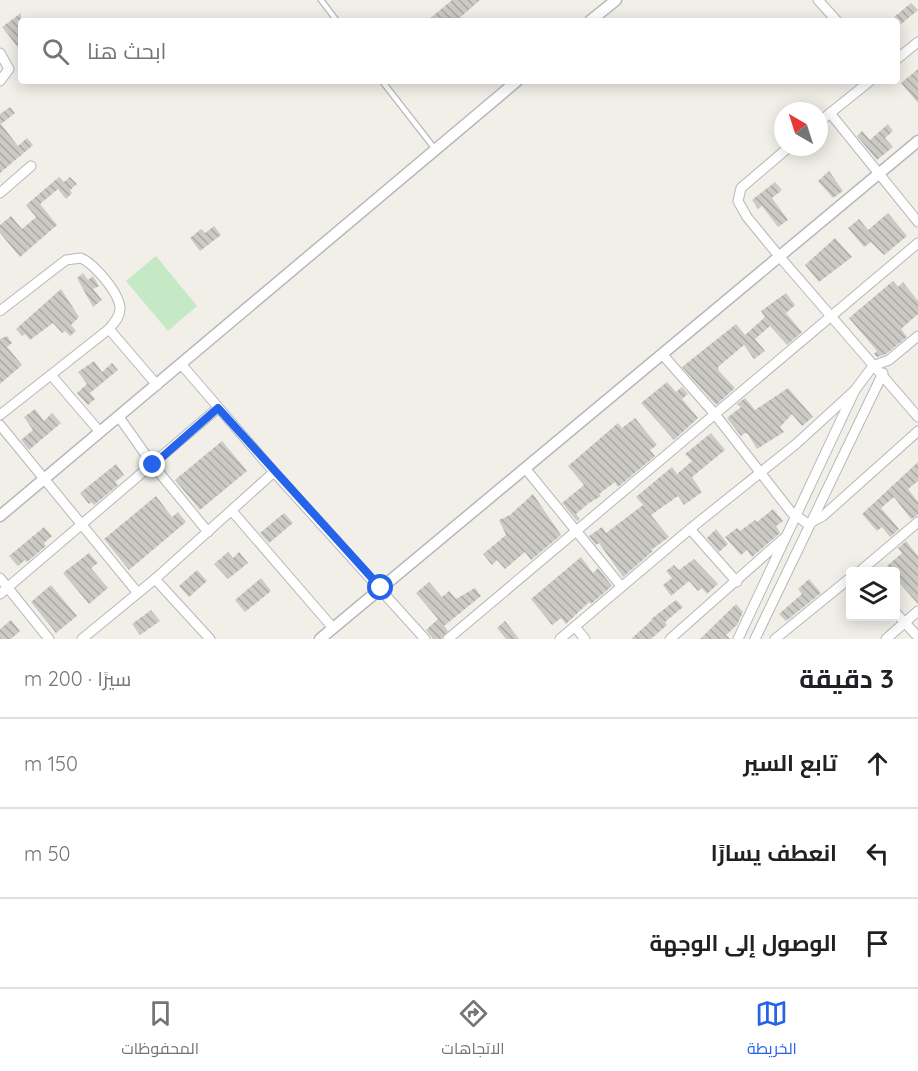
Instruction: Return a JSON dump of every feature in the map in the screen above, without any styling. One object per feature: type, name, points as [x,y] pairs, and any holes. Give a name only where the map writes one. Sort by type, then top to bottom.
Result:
[{"type":"street","points":[[594,18],[616,0]]},
{"type":"street","points":[[818,0],[834,18]]},
{"type":"street","points":[[900,57],[918,42]]},
{"type":"street","points":[[0,53],[9,69],[0,81]]},
{"type":"street","points":[[0,516],[513,84]]},
{"type":"street","points":[[866,84],[830,113],[918,222]]},
{"type":"street","points":[[320,639],[918,141]]},
{"type":"street","points":[[778,156],[741,188],[738,201],[747,217],[830,318],[918,417]]},
{"type":"street","points":[[0,193],[31,166]]},
{"type":"street","points":[[448,639],[918,243]]},
{"type":"street","points":[[0,311],[66,260],[81,258],[96,269],[117,298],[119,315],[109,329],[0,415]]},
{"type":"street","points":[[109,329],[157,385]]},
{"type":"street","points":[[560,639],[690,529],[818,426],[855,390],[873,366],[889,360],[918,336]]},
{"type":"street","points":[[662,354],[714,413],[796,516],[808,524]]},
{"type":"street","points":[[755,639],[808,524],[889,360]]},
{"type":"street","points":[[181,364],[274,472],[425,639]]},
{"type":"street","points":[[51,375],[100,432]]},
{"type":"street","points":[[738,639],[855,390]]},
{"type":"street","points":[[4,591],[218,408]]},
{"type":"street","points":[[119,417],[153,465],[208,532]]},
{"type":"street","points":[[0,425],[137,592]]},
{"type":"street","points":[[808,524],[823,516],[918,431]]},
{"type":"street","points":[[525,468],[621,586]]},
{"type":"street","points":[[82,639],[155,579],[274,472]]},
{"type":"street","points":[[232,511],[333,628]]},
{"type":"street","points":[[865,567],[918,522]]},
{"type":"street","points":[[690,529],[736,582]]},
{"type":"street","points":[[670,639],[786,537]]},
{"type":"street","points":[[0,578],[4,591],[49,639]]},
{"type":"street","points":[[155,579],[210,639]]},
{"type":"street","points":[[775,639],[846,581]]},
{"type":"street","points":[[886,639],[918,610]]},
{"type":"street","points":[[900,617],[918,637]]},
{"type":"street","points":[[574,627],[585,639]]},
{"type":"lane","points":[[321,0],[335,18]]},
{"type":"lane","points":[[384,84],[435,149]]},
{"type":"green space","points":[[156,256],[197,306],[168,331],[126,281]]},
{"type":"building","points":[[452,0],[480,0],[459,18],[431,18]]},
{"type":"building","points":[[911,3],[918,10],[900,25],[900,18],[894,17]]},
{"type":"building","points":[[21,13],[21,18],[18,18],[18,47],[2,27]]},
{"type":"building","points":[[918,69],[918,103],[901,83]]},
{"type":"building","points":[[10,107],[15,113],[1,124],[18,146],[27,138],[33,145],[0,173],[0,114]]},
{"type":"building","points":[[888,124],[893,131],[885,138],[893,147],[877,160],[857,136],[862,131],[870,140]]},
{"type":"building","points":[[829,171],[843,191],[833,198],[818,181]]},
{"type":"building","points":[[59,177],[64,182],[70,177],[77,184],[70,190],[72,193],[66,199],[58,189],[40,204],[57,225],[20,257],[0,233],[0,225],[11,216],[22,229],[36,217],[26,205]]},
{"type":"building","points":[[775,182],[782,190],[772,198],[788,220],[778,227],[762,206],[758,209],[752,200]]},
{"type":"building","points":[[888,213],[907,236],[884,255],[871,242],[864,247],[848,228],[859,219],[868,230]]},
{"type":"building","points":[[214,226],[221,235],[200,251],[190,238],[201,229],[205,233]]},
{"type":"building","points":[[835,238],[852,257],[819,282],[805,265]]},
{"type":"building","points":[[83,273],[88,280],[93,276],[99,286],[93,289],[102,300],[93,307],[77,278]]},
{"type":"building","points":[[893,281],[898,287],[903,282],[918,301],[918,314],[901,329],[907,337],[886,354],[877,357],[874,354],[877,351],[849,318]]},
{"type":"building","points":[[61,289],[79,317],[71,325],[76,331],[70,336],[65,331],[62,333],[53,323],[30,340],[25,334],[22,336],[16,329]]},
{"type":"building","points":[[786,293],[795,305],[786,313],[802,332],[787,345],[770,326],[755,339],[765,351],[754,359],[744,345],[718,367],[735,388],[716,405],[682,367],[736,324],[745,335],[765,317],[761,311]]},
{"type":"building","points":[[7,336],[12,343],[7,347],[22,365],[0,384],[0,339]]},
{"type":"building","points":[[94,361],[102,372],[112,363],[118,370],[90,393],[95,399],[88,405],[77,393],[87,384],[78,372]]},
{"type":"building","points":[[667,382],[676,392],[682,387],[688,394],[682,399],[698,418],[674,440],[641,403]]},
{"type":"building","points":[[788,388],[813,417],[802,426],[792,414],[780,427],[784,432],[757,449],[748,434],[741,436],[727,418],[741,407],[737,404],[745,398],[755,410]]},
{"type":"building","points":[[35,409],[44,421],[52,413],[61,423],[29,450],[21,440],[33,430],[24,417]]},
{"type":"building","points":[[635,418],[657,445],[650,450],[655,456],[618,487],[615,482],[599,494],[601,496],[576,514],[580,519],[577,521],[562,503],[584,485],[568,466],[618,423],[622,428]]},
{"type":"building","points":[[711,433],[725,450],[692,477],[702,492],[684,505],[678,496],[651,515],[669,537],[651,550],[653,551],[623,577],[599,543],[596,545],[589,536],[602,527],[606,533],[643,505],[636,497],[672,467],[677,474],[692,461],[685,454]]},
{"type":"building","points":[[222,441],[247,471],[200,510],[175,480]]},
{"type":"building","points":[[918,462],[918,481],[908,489],[918,502],[918,515],[911,519],[894,497],[881,508],[899,529],[890,537],[882,527],[877,531],[862,514]]},
{"type":"building","points":[[116,464],[124,475],[115,482],[118,485],[94,505],[91,502],[89,504],[80,493]]},
{"type":"building","points":[[533,494],[561,535],[531,560],[525,552],[505,569],[497,560],[492,565],[483,554],[506,535],[499,520],[510,515]]},
{"type":"building","points":[[156,496],[172,517],[178,512],[186,522],[129,570],[104,539]]},
{"type":"building","points":[[773,509],[783,521],[776,526],[780,533],[752,557],[747,550],[741,555],[725,537],[737,528],[740,531],[755,520],[757,522]]},
{"type":"building","points":[[284,513],[293,523],[269,543],[260,533]]},
{"type":"building","points":[[44,527],[52,536],[44,543],[46,546],[27,562],[25,560],[18,566],[9,556]]},
{"type":"building","points":[[716,529],[728,544],[719,552],[707,538]]},
{"type":"building","points":[[906,541],[918,556],[918,604],[900,584],[900,567],[887,566],[902,553],[898,548]]},
{"type":"building","points":[[228,552],[233,558],[239,552],[248,563],[228,579],[214,564]]},
{"type":"building","points":[[89,553],[98,563],[91,568],[108,588],[89,604],[63,573]]},
{"type":"building","points":[[581,557],[593,573],[598,568],[612,586],[591,604],[589,602],[566,624],[561,618],[552,625],[531,599]]},
{"type":"building","points":[[694,559],[718,584],[707,594],[702,588],[698,591],[689,581],[671,596],[663,585],[672,578],[666,571],[674,565],[679,570]]},
{"type":"building","points":[[197,570],[207,581],[189,597],[179,586]]},
{"type":"building","points":[[261,578],[271,591],[245,612],[235,600]]},
{"type":"building","points":[[809,579],[821,593],[786,621],[779,614],[802,594],[798,589]]},
{"type":"building","points":[[429,582],[442,597],[449,591],[456,599],[475,588],[481,596],[444,626],[448,631],[441,639],[433,639],[426,630],[438,619],[416,593]]},
{"type":"building","points":[[51,585],[77,616],[56,633],[31,602]]},
{"type":"building","points":[[676,600],[683,607],[665,622],[667,625],[651,639],[631,639],[651,619]]},
{"type":"building","points":[[736,604],[743,612],[737,625],[726,635],[730,639],[700,639]]},
{"type":"building","points":[[151,610],[160,621],[140,635],[132,624]]},
{"type":"building","points":[[11,620],[20,631],[11,639],[0,639],[0,629]]},
{"type":"building","points":[[505,621],[519,639],[506,639],[497,628]]},
{"type":"route","points":[[153,465],[218,408],[381,588]]}]
